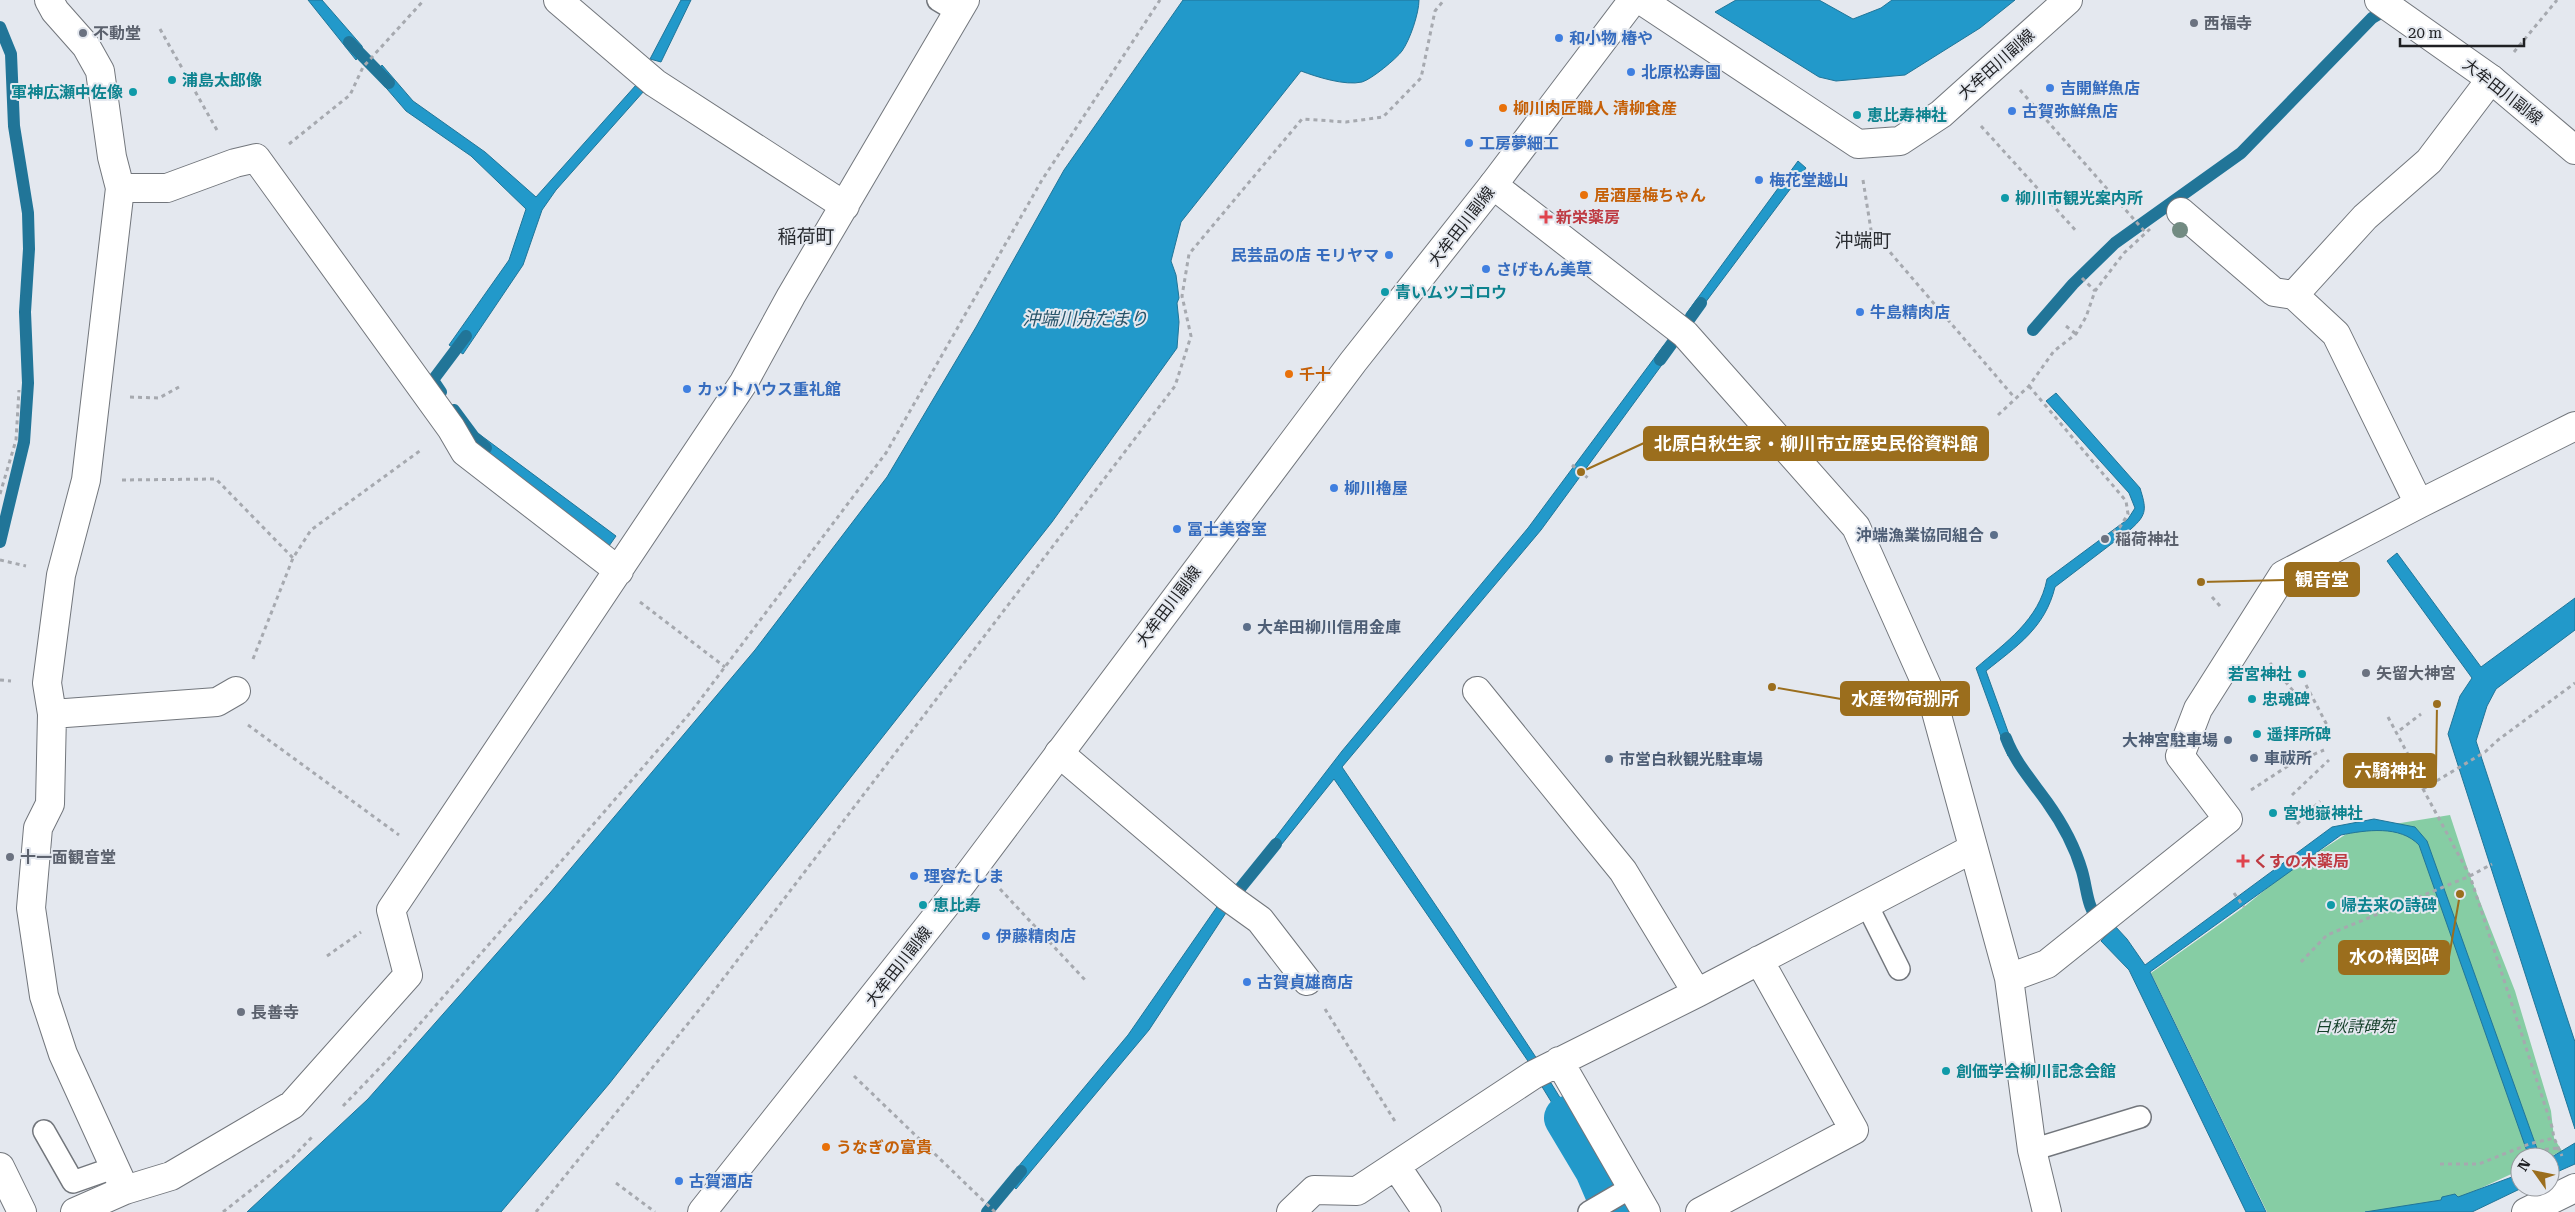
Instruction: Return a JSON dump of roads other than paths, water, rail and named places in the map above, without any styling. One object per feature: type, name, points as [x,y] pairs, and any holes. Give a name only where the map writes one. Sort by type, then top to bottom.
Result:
[{"type":"street","points":[[49,0],[55,11],[86,46],[100,71],[112,157],[120,188],[94,397],[86,480],[61,575],[46,683],[52,714],[50,804],[38,828],[31,908],[44,996],[60,1046],[119,1179]]},
{"type":"street","points":[[558,0],[647,77],[845,206]]},
{"type":"street","name":"大牟田川副線","points":[[702,1212],[830,1053],[976,863],[1353,362],[1493,185],[1633,0]]},
{"type":"street","name":"大牟田川副線","points":[[1641,0],[1858,144],[1900,141],[1941,114],[2068,0]]},
{"type":"street","name":"大牟田川副線","points":[[2379,0],[2491,79],[2575,150]]},
{"type":"street","points":[[74,1212],[119,1179],[171,1176],[292,1105],[408,975],[392,910],[744,382],[791,296],[845,206],[954,4]]},
{"type":"street","points":[[2294,295],[2366,217],[2429,161],[2491,79]]},
{"type":"street","points":[[120,188],[167,188],[246,161],[451,428],[465,452],[615,576]]},
{"type":"street","points":[[1493,185],[1684,334],[1851,520],[1932,697],[1972,849],[2009,978],[2032,1150],[2047,1212]]},
{"type":"street","points":[[2181,212],[2274,292],[2294,295],[2336,334],[2418,504]]},
{"type":"street","points":[[2009,978],[2047,964],[2228,819],[2180,756],[2198,709],[2283,575],[2418,504],[2575,426]]},
{"type":"street","points":[[1477,691],[1623,871],[1697,993]]},
{"type":"street","points":[[52,714],[227,696]]},
{"type":"street","points":[[1059,753],[1234,901],[1260,920],[1307,981]]},
{"type":"street","points":[[1291,1212],[1314,1190],[1357,1191],[1546,1068],[1697,993],[1972,849]]},
{"type":"street","points":[[1700,1212],[1854,1130],[1759,960]]},
{"type":"street","points":[[1546,1068],[1632,1188],[1646,1212]]},
{"type":"street","points":[[1406,1159],[1427,1212]]},
{"type":"street","points":[[0,1167],[22,1212]]},
{"type":"street","points":[[2526,1212],[2575,1188]]},
{"type":"lane","points":[[1866,903],[1899,970]]},
{"type":"lane","points":[[2032,1150],[2140,1117]]},
{"type":"lane","points":[[44,1131],[73,1182],[119,1179]]},
{"type":"lane","points":[[1589,1212],[1632,1188]]},
{"type":"water","points":[[308,0],[322,0],[362,46],[363,51],[356,60]]},
{"type":"water","points":[[681,0],[691,0],[661,62],[650,59]]},
{"type":"water","name":"沖端川舟だまり","points":[[1183,0],[1419,0],[1419,5],[1411,33],[1402,51],[1372,77],[1362,82],[1348,83],[1301,71],[1181,222],[1171,261],[1176,275],[1179,298],[1177,303],[1179,322],[1177,348],[1052,522],[609,1084],[501,1212],[247,1212],[368,1099],[550,893],[755,650],[887,477],[976,327],[1064,170]]},
{"type":"water","points":[[1736,0],[1819,0],[1853,19],[1881,8],[1892,0],[2015,0],[1980,28],[1905,75],[1836,81],[1819,77],[1715,12]]},
{"type":"water","points":[[382,65],[413,101],[485,152],[536,197],[636,85],[644,91],[556,190],[542,210],[523,265],[463,354],[449,345],[509,260],[526,209],[471,156],[406,111],[375,75]]},
{"type":"water","points":[[1798,161],[1806,168],[1693,319],[1686,314]]},
{"type":"water","points":[[1664,345],[1672,351],[1541,530],[1342,767],[1537,1059],[1530,1064],[1334,779],[1269,860],[1262,855],[1342,751],[1528,528]]},
{"type":"water","points":[[2056,393],[2140,488],[2144,501],[2144,510],[2137,524],[2055,587],[2044,614],[2037,625],[2019,644],[1986,671],[2015,751],[2008,756],[1976,668],[2010,639],[2029,618],[2043,594],[2047,579],[2128,519],[2135,508],[2129,493],[2046,401]]},
{"type":"water","points":[[479,434],[616,536],[609,546],[469,441]]},
{"type":"water","points":[[2397,553],[2481,667],[2575,598],[2575,630],[2496,689],[2487,706],[2476,741],[2575,1042],[2575,1129],[2448,734],[2460,696],[2472,678],[2387,561]]},
{"type":"water","points":[[2374,819],[2415,827],[2427,841],[2536,1147],[2525,1147],[2419,845],[2402,834],[2393,832],[2372,831],[2341,835],[2150,972],[2266,1212],[2246,1212],[2129,970],[2101,941],[2115,926],[2127,939],[2145,965],[2332,827]]},
{"type":"water","points":[[1230,888],[1239,893],[1149,1030],[1016,1189],[1007,1180],[1128,1035]]},
{"type":"water","points":[[1551,1083],[1602,1166],[1594,1172],[1541,1085]]},
{"type":"water","points":[[2575,1143],[2575,1164],[2560,1171],[2560,1152]]},
{"type":"water","points":[[2510,1178],[2510,1194],[2472,1212],[2365,1212],[2441,1200],[2442,1197],[2455,1194],[2458,1197]]},
{"type":"waterway","points":[[2033,330],[2073,284],[2115,243],[2241,153],[2372,18],[2392,6]]},
{"type":"waterway","points":[[0,27],[11,54],[14,126],[28,213],[29,249],[25,312],[28,383],[24,442],[0,542]]},
{"type":"waterway","points":[[349,42],[389,83]]},
{"type":"waterway","points":[[1660,360],[1701,303]]},
{"type":"waterway","points":[[441,392],[433,380],[466,336]]},
{"type":"waterway","points":[[454,410],[474,437],[486,448]]},
{"type":"waterway","points":[[2006,738],[2019,763],[2053,810],[2068,835],[2079,862],[2090,905],[2101,924]]},
{"type":"waterway","points":[[1229,902],[1276,844]]},
{"type":"waterway","points":[[1566,1118],[1597,1170],[1615,1212]]},
{"type":"waterway","points":[[987,1212],[1021,1171]]},
{"type":"place","name":"西福寺","points":[[2194,23]]},
{"type":"place","name":"不動堂","points":[[83,33]]},
{"type":"place","name":"和小物 椿や","points":[[1559,38]]},
{"type":"place","name":"北原松寿園","points":[[1631,72]]},
{"type":"place","name":"浦島太郎像","points":[[172,80]]},
{"type":"place","name":"吉開鮮魚店","points":[[2050,88]]},
{"type":"place","name":"軍神広瀬中佐像","points":[[133,92]]},
{"type":"place","name":"柳川肉匠職人 清柳食産","points":[[1503,108]]},
{"type":"place","name":"古賀弥鮮魚店","points":[[2012,111]]},
{"type":"place","name":"恵比寿神社","points":[[1857,115]]},
{"type":"place","name":"工房夢細工","points":[[1469,143]]},
{"type":"place","name":"梅花堂越山","points":[[1759,180]]},
{"type":"place","name":"居酒屋梅ちゃん","points":[[1584,195]]},
{"type":"place","name":"柳川市観光案内所","points":[[2005,198]]},
{"type":"place","name":"新栄薬房","points":[[1546,217]]},
{"type":"place","name":"民芸品の店 モリヤマ","points":[[1389,255]]},
{"type":"place","name":"さげもん美草","points":[[1486,269]]},
{"type":"place","name":"青いムツゴロウ","points":[[1385,292]]},
{"type":"place","name":"牛島精肉店","points":[[1860,312]]},
{"type":"place","name":"千十","points":[[1289,374]]},
{"type":"place","name":"カットハウス重礼館","points":[[687,389]]},
{"type":"place","name":"北原白秋生家・柳川市立歴史民俗資料館","points":[[1581,472]]},
{"type":"place","name":"柳川櫓屋","points":[[1334,488]]},
{"type":"place","name":"冨士美容室","points":[[1177,529]]},
{"type":"place","name":"沖端漁業協同組合","points":[[1994,535]]},
{"type":"place","name":"稲荷神社","points":[[2105,539]]},
{"type":"place","name":"観音堂","points":[[2201,582]]},
{"type":"place","name":"大牟田柳川信用金庫","points":[[1247,627]]},
{"type":"place","name":"矢留大神宮","points":[[2366,673]]},
{"type":"place","name":"若宮神社","points":[[2302,674]]},
{"type":"place","name":"水産物荷捌所","points":[[1772,687]]},
{"type":"place","name":"忠魂碑","points":[[2252,699]]},
{"type":"place","name":"六騎神社","points":[[2437,704]]},
{"type":"place","name":"遥拝所碑","points":[[2257,734]]},
{"type":"place","name":"大神宮駐車場","points":[[2228,740]]},
{"type":"place","name":"車祓所","points":[[2254,758]]},
{"type":"place","name":"市営白秋観光駐車場","points":[[1609,759]]},
{"type":"place","name":"宮地嶽神社","points":[[2273,813]]},
{"type":"place","name":"十一面観音堂","points":[[10,857]]},
{"type":"place","name":"くすの木薬局","points":[[2243,861]]},
{"type":"place","name":"理容たしま","points":[[914,876]]},
{"type":"place","name":"水の構図碑","points":[[2460,894]]},
{"type":"place","name":"恵比寿","points":[[923,905]]},
{"type":"place","name":"帰去来の詩碑","points":[[2331,905]]},
{"type":"place","name":"伊藤精肉店","points":[[986,936]]},
{"type":"place","name":"古賀貞雄商店","points":[[1247,982]]},
{"type":"place","name":"長善寺","points":[[241,1012]]},
{"type":"place","name":"創価学会柳川記念会館","points":[[1946,1071]]},
{"type":"place","name":"うなぎの富貴","points":[[826,1147]]},
{"type":"place","name":"古賀酒店","points":[[679,1181]]},
{"type":"district","name":"稲荷町","points":[[806,236]]},
{"type":"district","name":"沖端町","points":[[1863,240]]},
{"type":"park label","name":"白秋詩碑苑","points":[[2355,1026]]}]
